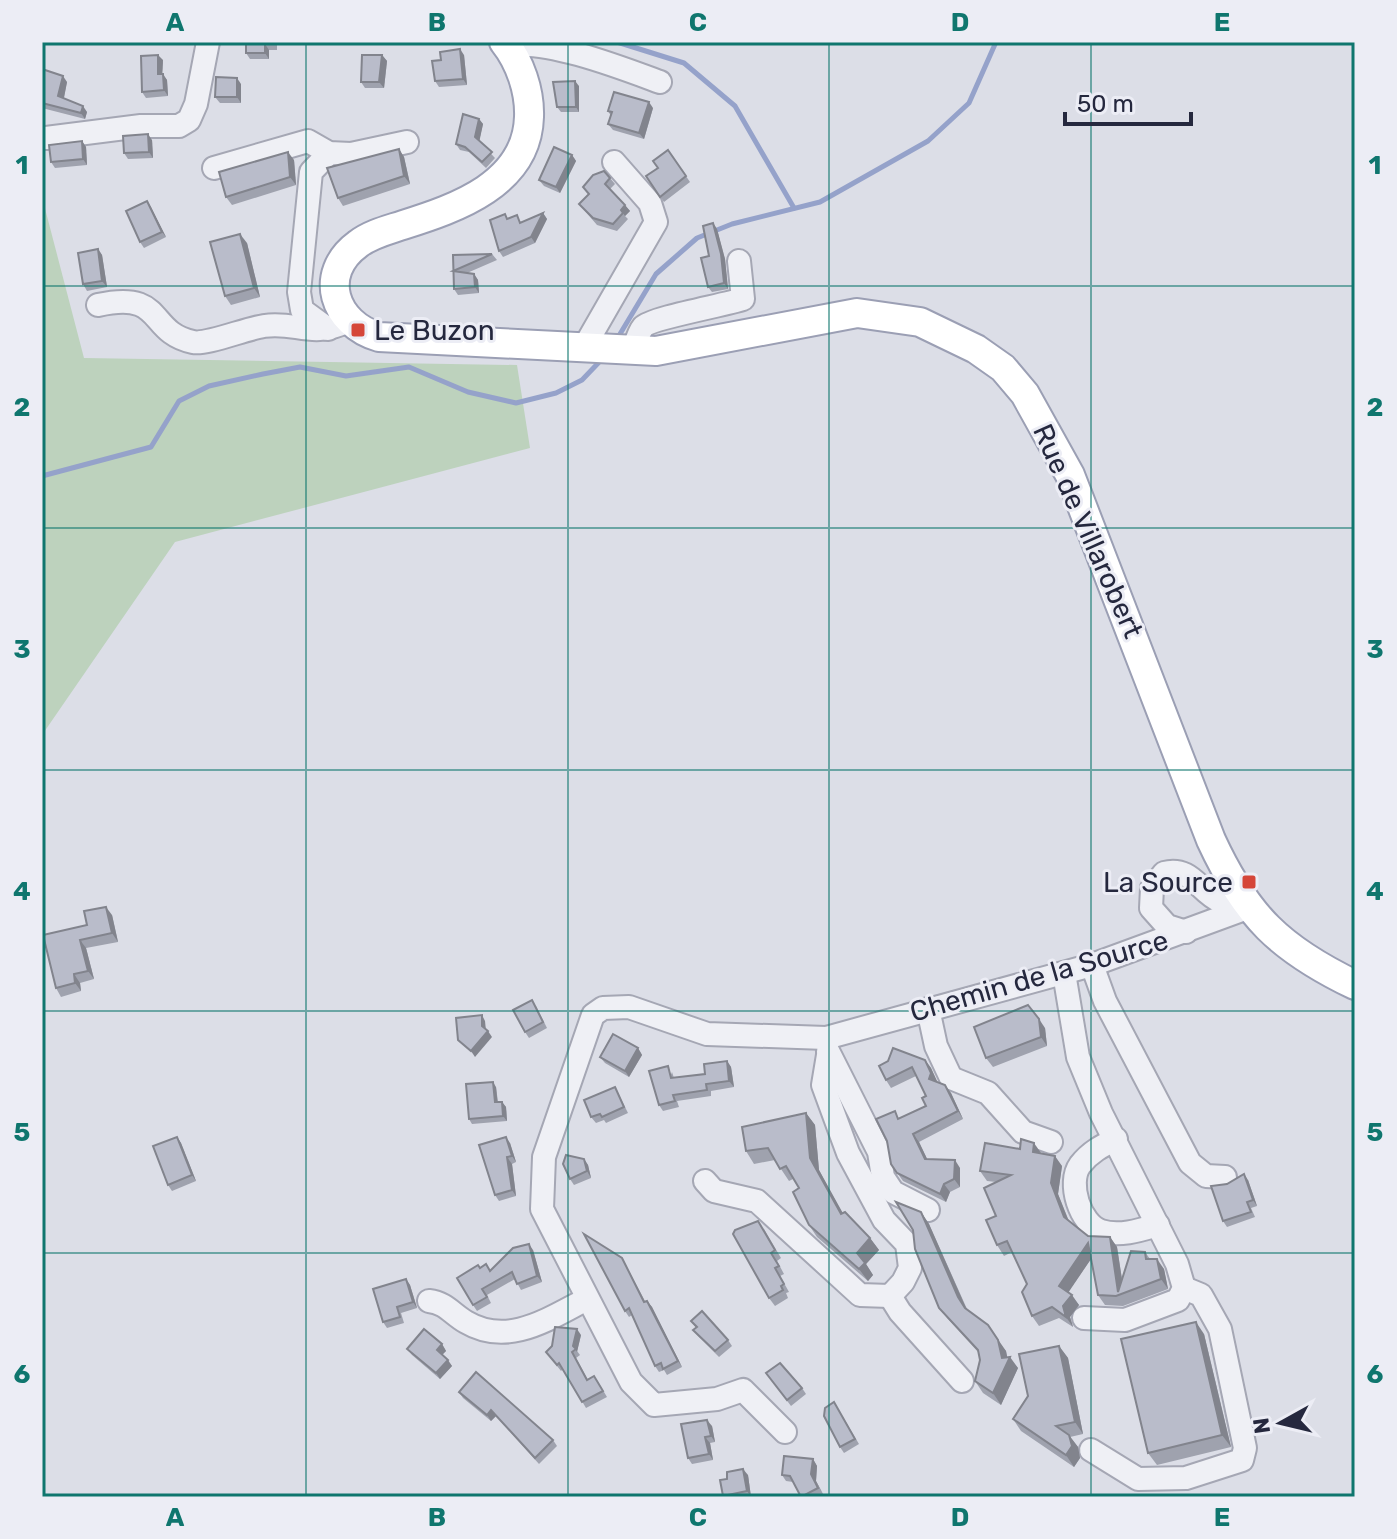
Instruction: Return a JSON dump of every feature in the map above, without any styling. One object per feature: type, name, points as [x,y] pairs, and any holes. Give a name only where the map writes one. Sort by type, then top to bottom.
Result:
[{"type":"main road","points":[[338,325],[336,273],[358,243],[469,201],[496,183],[518,157],[526,141],[529,109],[519,69],[506,44]]},
{"type":"main road","name":"Rue de Villarobert","points":[[338,325],[379,337],[606,350],[683,348],[790,323],[857,313],[888,315],[934,328],[976,349],[1003,368],[1042,422],[1070,475],[1220,859],[1262,911],[1269,930],[1309,963],[1355,985]]},
{"type":"street","points":[[46,138],[141,126],[179,126],[189,120],[196,104],[208,42]]},
{"type":"street","points":[[506,44],[526,42],[609,63],[660,82]]},
{"type":"street","points":[[214,168],[308,141],[329,153],[351,154],[407,142]]},
{"type":"street","points":[[329,153],[311,172],[299,292],[302,310],[338,325]]},
{"type":"street","points":[[606,350],[656,222],[650,203],[614,162]]},
{"type":"street","points":[[606,350],[654,321],[711,310],[743,299],[739,261]]},
{"type":"street","points":[[98,305],[122,299],[143,303],[174,336],[196,343],[216,340],[236,330],[273,325],[306,331],[338,325]]},
{"type":"street","points":[[1186,932],[1167,926],[1151,908],[1152,888],[1164,873],[1183,873],[1197,880],[1219,901],[1262,911]]},
{"type":"street","name":"Chemin de la Source","points":[[587,1299],[542,1209],[542,1187],[544,1157],[593,1015],[603,1008],[629,1007],[707,1034],[776,1039],[827,1047],[928,1009],[1092,965],[1186,932],[1262,911]]},
{"type":"street","points":[[1092,965],[1105,1001],[1190,1163],[1206,1176],[1225,1177]]},
{"type":"street","points":[[1064,973],[1078,1057],[1177,1264],[1184,1288],[1178,1300],[1125,1320],[1084,1318]]},
{"type":"street","points":[[928,1009],[936,1046],[951,1078],[988,1093],[1023,1132],[1051,1142]]},
{"type":"street","points":[[827,1047],[879,1152],[883,1177],[893,1192],[928,1210]]},
{"type":"street","points":[[705,1181],[714,1191],[757,1201],[860,1295],[890,1296],[903,1282],[910,1268],[907,1244],[884,1220],[848,1153],[823,1085],[827,1047]]},
{"type":"street","points":[[1116,1139],[1092,1152],[1077,1168],[1075,1192],[1083,1215],[1100,1231],[1130,1233],[1158,1225]]},
{"type":"street","points":[[1091,1450],[1138,1479],[1186,1478],[1242,1460],[1245,1448],[1220,1329],[1201,1295],[1184,1288]]},
{"type":"street","points":[[890,1296],[900,1312],[962,1381]]},
{"type":"street","points":[[429,1301],[442,1303],[464,1322],[487,1332],[514,1333],[587,1299],[631,1382],[654,1405],[717,1399],[743,1390],[785,1432]]},
{"type":"green space","points":[[42,197],[84,358],[517,365],[530,448],[175,542],[42,735]]},
{"type":"building","points":[[246,42],[273,44],[265,44],[265,53],[246,53]]},
{"type":"building","points":[[460,49],[463,79],[435,81],[432,61],[441,60],[440,52]]},
{"type":"building","points":[[158,55],[158,74],[163,74],[164,90],[142,92],[141,56]]},
{"type":"building","points":[[362,55],[382,55],[379,82],[361,82]]},
{"type":"building","points":[[42,69],[63,76],[58,96],[83,106],[81,113],[42,103]]},
{"type":"building","points":[[216,77],[237,78],[237,97],[215,97]]},
{"type":"building","points":[[575,81],[576,107],[557,107],[553,82]]},
{"type":"building","points":[[614,92],[649,102],[639,133],[608,124]]},
{"type":"building","points":[[463,114],[479,119],[475,137],[492,152],[482,162],[465,147],[456,144]]},
{"type":"building","points":[[148,134],[149,152],[124,153],[123,136]]},
{"type":"building","points":[[82,141],[83,159],[51,162],[49,145]]},
{"type":"building","points":[[554,147],[572,155],[556,187],[539,180]]},
{"type":"building","points":[[399,149],[404,176],[338,198],[327,168]]},
{"type":"building","points":[[668,150],[686,176],[660,197],[646,176],[658,168],[653,161]]},
{"type":"building","points":[[288,152],[290,177],[226,197],[219,172]]},
{"type":"building","points":[[604,171],[610,178],[605,184],[625,205],[621,210],[623,213],[613,224],[593,218],[579,204],[589,194],[583,187],[593,175]]},
{"type":"building","points":[[147,201],[162,232],[140,242],[126,211]]},
{"type":"building","points":[[543,213],[531,237],[499,251],[490,220],[505,214],[507,219],[517,215],[520,223]]},
{"type":"building","points":[[713,223],[724,283],[708,287],[701,258],[709,256],[703,226]]},
{"type":"building","points":[[240,234],[254,288],[225,296],[210,242]]},
{"type":"building","points":[[98,249],[102,281],[83,284],[78,253]]},
{"type":"building","points":[[492,254],[453,271],[453,255]]},
{"type":"building","points":[[453,271],[474,274],[475,287],[454,289]]},
{"type":"building","points":[[106,907],[112,933],[80,940],[88,971],[74,974],[75,983],[56,988],[43,935],[87,925],[84,911]]},
{"type":"building","points":[[532,1000],[543,1022],[525,1032],[513,1010]]},
{"type":"building","points":[[1028,1005],[1039,1019],[1041,1037],[986,1058],[974,1027]]},
{"type":"building","points":[[482,1015],[482,1026],[488,1031],[471,1051],[458,1040],[456,1018]]},
{"type":"building","points":[[613,1034],[638,1048],[625,1071],[600,1057]]},
{"type":"building","points":[[893,1048],[925,1060],[931,1073],[929,1079],[945,1085],[958,1111],[913,1134],[925,1159],[955,1160],[954,1179],[944,1184],[940,1194],[897,1173],[876,1119],[895,1111],[898,1119],[926,1106],[922,1098],[926,1096],[912,1067],[886,1080],[879,1066],[888,1061]]},
{"type":"building","points":[[727,1061],[729,1081],[706,1084],[707,1090],[673,1095],[675,1101],[659,1105],[649,1071],[668,1066],[671,1078],[705,1074],[704,1064]]},
{"type":"building","points":[[493,1082],[495,1102],[502,1102],[503,1116],[469,1119],[466,1084]]},
{"type":"building","points":[[615,1087],[624,1107],[602,1117],[600,1114],[591,1117],[584,1100]]},
{"type":"building","points":[[806,1113],[810,1158],[841,1214],[845,1212],[870,1238],[857,1253],[865,1263],[859,1269],[809,1225],[793,1192],[799,1188],[786,1166],[780,1169],[768,1148],[746,1151],[742,1127]]},
{"type":"building","points":[[177,1137],[192,1175],[168,1185],[153,1146]]},
{"type":"building","points":[[506,1137],[512,1156],[507,1157],[512,1190],[495,1195],[479,1145]]},
{"type":"building","points":[[1021,1139],[1034,1143],[1033,1152],[1055,1156],[1051,1183],[1064,1217],[1088,1236],[1110,1237],[1118,1292],[1131,1251],[1145,1252],[1146,1259],[1157,1259],[1161,1279],[1116,1296],[1098,1295],[1088,1243],[1059,1286],[1072,1295],[1063,1306],[1066,1317],[1052,1307],[1032,1316],[1022,1292],[1027,1284],[1007,1241],[997,1245],[986,1220],[996,1216],[984,1188],[1011,1175],[980,1171],[985,1143],[1020,1149]]},
{"type":"building","points":[[566,1155],[584,1159],[587,1171],[570,1179],[563,1164]]},
{"type":"building","points":[[1244,1174],[1253,1200],[1247,1202],[1251,1212],[1223,1221],[1211,1186],[1227,1184]]},
{"type":"building","points":[[896,1202],[921,1212],[958,1297],[965,1308],[988,1325],[998,1340],[1002,1358],[1010,1357],[993,1393],[975,1381],[980,1360],[978,1350],[939,1308],[915,1249],[913,1230]]},
{"type":"building","points":[[758,1221],[775,1250],[771,1253],[784,1284],[781,1286],[783,1290],[769,1298],[733,1234],[735,1230]]},
{"type":"building","points":[[584,1234],[622,1258],[678,1361],[663,1369],[661,1363],[655,1366],[629,1308],[625,1311]]},
{"type":"building","points":[[529,1244],[537,1276],[517,1284],[512,1272],[482,1289],[487,1297],[473,1305],[457,1278],[478,1265],[480,1268],[486,1264],[490,1271],[513,1248]]},
{"type":"building","points":[[406,1279],[413,1302],[397,1307],[400,1317],[383,1322],[373,1289]]},
{"type":"building","points":[[702,1311],[728,1340],[715,1351],[693,1330],[697,1327],[691,1321]]},
{"type":"building","points":[[1196,1322],[1222,1435],[1148,1453],[1121,1339]]},
{"type":"building","points":[[555,1327],[577,1329],[573,1346],[576,1349],[572,1352],[587,1380],[594,1376],[603,1391],[582,1402],[559,1363],[557,1365],[546,1352],[552,1346]]},
{"type":"building","points":[[424,1329],[442,1344],[437,1350],[448,1360],[436,1373],[407,1349]]},
{"type":"building","points":[[1059,1346],[1075,1422],[1056,1426],[1069,1435],[1072,1446],[1066,1455],[1013,1419],[1028,1396],[1019,1354]]},
{"type":"building","points":[[780,1363],[802,1388],[787,1400],[766,1373]]},
{"type":"building","points":[[476,1372],[553,1440],[535,1458],[491,1410],[487,1415],[459,1392]]},
{"type":"building","points":[[834,1402],[855,1439],[840,1447],[824,1416],[825,1408]]},
{"type":"building","points":[[707,1420],[711,1436],[705,1437],[709,1454],[688,1458],[681,1424]]},
{"type":"building","points":[[784,1456],[813,1459],[811,1474],[818,1488],[801,1497],[790,1476],[782,1475]]},
{"type":"building","points":[[743,1469],[747,1491],[723,1496],[720,1480],[727,1479],[727,1472]]},
{"type":"waterway","points":[[617,42],[684,63],[735,106],[794,208]]},
{"type":"waterway","name":"Le Buzon","points":[[617,339],[656,274],[697,238],[732,224],[820,202],[928,141],[969,103],[996,42]]},
{"type":"waterway","name":"Le Buzon","points":[[42,476],[151,447],[179,401],[209,386],[263,374],[300,367],[346,376],[409,367],[468,392],[516,403],[556,393],[582,380],[604,357]]},
{"type":"place","name":"Le Buzon","points":[[358,330]]},
{"type":"place","name":"La Source","points":[[1249,882]]}]
